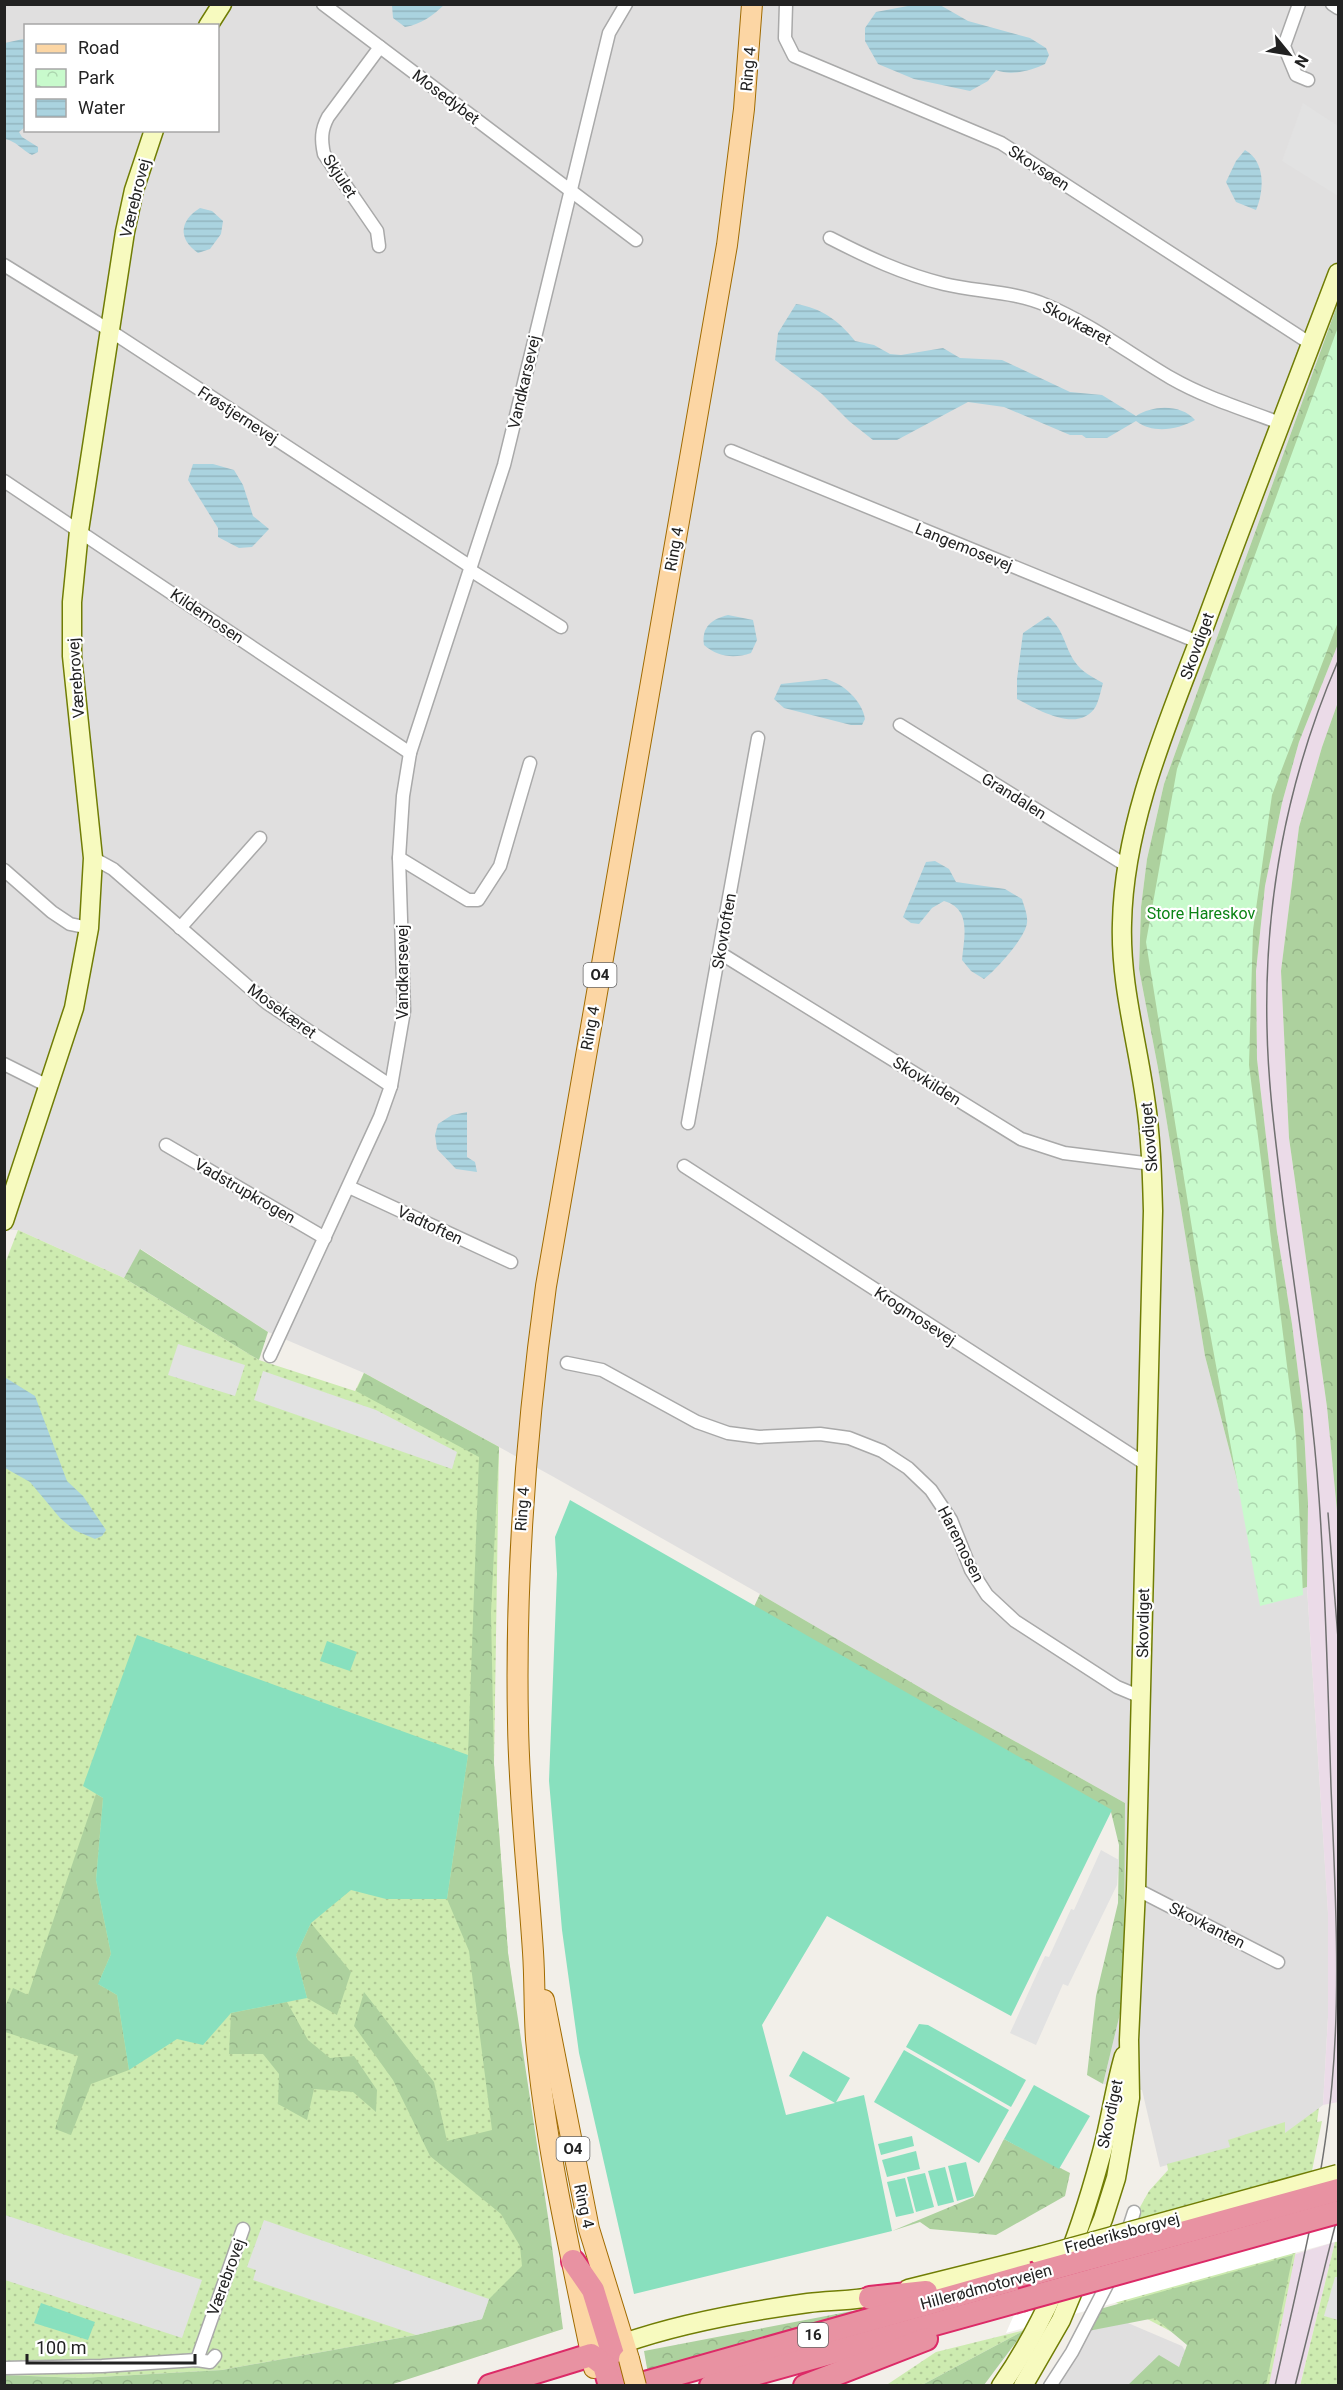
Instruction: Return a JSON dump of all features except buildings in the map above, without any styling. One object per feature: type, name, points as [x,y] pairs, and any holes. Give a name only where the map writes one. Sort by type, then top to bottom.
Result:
[{"type":"highway","name":"Hillerødmotorvejen","points":[[635,2385],[993,2285],[1037,2265],[1338,2190]]},
{"type":"highway","name":"Hillerødmotorvejen","points":[[711,2385],[1338,2212]]},
{"type":"highway","points":[[573,2261],[593,2290],[609,2363],[622,2385]]},
{"type":"highway","points":[[870,2298],[993,2285]]},
{"type":"highway","points":[[805,2385],[928,2339],[1021,2300]]},
{"type":"highway","points":[[490,2385],[609,2363]]},
{"type":"main road","name":"Ring 4","points":[[573,2261],[557,2180],[539,2063],[533,1951],[521,1806],[517,1634],[521,1529],[535,1364],[562,1187],[725,255],[744,109],[752,4]]},
{"type":"main road","name":"Ring 4","points":[[533,1951],[589,2229],[609,2363],[635,2385]]},
{"type":"street","points":[[209,24],[222,4]]},
{"type":"street","name":"Mosedybet","points":[[323,4],[569,190]]},
{"type":"street","name":"Vandkarsevej","points":[[270,1356],[349,1187],[391,1086],[404,1011],[399,858],[403,796],[410,753],[504,465],[609,33],[626,4]]},
{"type":"street","name":"Skovsøen","points":[[786,4],[785,38],[794,56],[1001,143],[1311,344]]},
{"type":"street","points":[[1299,4],[1284,46],[1296,75],[1308,80]]},
{"type":"street","points":[[1332,4],[1338,8]]},
{"type":"street","name":"Skjulet","points":[[379,246],[377,231],[324,154],[321,140],[322,129],[328,117],[380,47]]},
{"type":"street","name":"Værebrovej","points":[[4,1221],[74,1008],[89,928],[93,858],[72,656],[72,602],[79,531],[129,212],[153,132]]},
{"type":"street","points":[[569,190],[636,240]]},
{"type":"street","name":"Skovkæret","points":[[830,238],[901,271],[945,284],[1008,294],[1043,304],[1075,319],[1205,396],[1281,423]]},
{"type":"street","name":"Frøstjernevej","points":[[4,265],[109,330],[470,569]]},
{"type":"street","name":"Skovdiget","points":[[1023,2385],[1062,2320],[1083,2273],[1116,2178],[1130,2098],[1129,2040],[1136,1889],[1151,1317],[1152,1164],[1146,1099],[1123,969],[1122,922],[1127,866],[1156,758],[1338,273]]},
{"type":"street","name":"Langemosevej","points":[[731,452],[1198,642]]},
{"type":"street","name":"Kildemosen","points":[[4,480],[410,753]]},
{"type":"street","points":[[470,569],[561,627]]},
{"type":"street","name":"Grandalen","points":[[900,725],[1127,866]]},
{"type":"street","name":"Skovtoften","points":[[688,1123],[758,738]]},
{"type":"street","points":[[399,858],[468,900],[478,900],[500,866],[530,763]]},
{"type":"street","points":[[180,927],[261,838]]},
{"type":"street","name":"Mosekæret","points":[[93,858],[113,869],[267,1003],[391,1086]]},
{"type":"street","points":[[4,870],[52,912],[70,924],[89,928]]},
{"type":"street","name":"Skovkilden","points":[[720,953],[1022,1139],[1064,1153],[1152,1164]]},
{"type":"street","points":[[4,1064],[48,1086]]},
{"type":"street","name":"Vadstrupkrogen","points":[[166,1145],[325,1238]]},
{"type":"street","name":"Krogmosevej","points":[[684,1166],[1147,1465]]},
{"type":"street","name":"Vadtoften","points":[[349,1187],[511,1262]]},
{"type":"street","name":"Haremosen","points":[[567,1363],[602,1370],[697,1422],[728,1433],[759,1437],[820,1434],[849,1438],[882,1451],[908,1468],[931,1490],[951,1520],[971,1570],[987,1595],[1016,1621],[1117,1687],[1141,1697]]},
{"type":"street","name":"Skovkanten","points":[[1136,1889],[1278,1962]]},
{"type":"street","name":"Skovdiget","points":[[1000,2385],[1037,2328],[1065,2267],[1101,2158],[1117,2080],[1129,2040]]},
{"type":"street","name":"Frederiksborgvej","points":[[609,2363],[653,2334],[808,2303],[870,2298],[1037,2265],[1338,2174]]},
{"type":"street","points":[[1050,2385],[1080,2337],[1115,2269],[1134,2212]]},
{"type":"street","name":"Værebrovej","points":[[197,2360],[243,2229]]},
{"type":"street","points":[[4,2368],[102,2366],[197,2360],[210,2362],[215,2356]]},
{"type":"shaded area","points":[[5,5],[1338,5],[1338,303],[1164,784],[1147,859],[1141,907],[1139,969],[1158,1068],[1205,1356],[1268,1599],[1307,1587],[1328,1912],[1328,2017],[1323,2105],[1287,2133],[1160,2167],[1142,2090],[1103,2084],[1124,1997],[1125,1803],[552,1476],[364,1373],[268,1332],[141,1249],[124,1278],[18,1230],[5,1230]]},
{"type":"shaded area","points":[[1303,103],[1338,126],[1338,196],[1282,161]]},
{"type":"shaded area","points":[[1338,644],[1338,702],[1322,747],[1299,827],[1281,971],[1289,1138],[1327,1407],[1338,1521],[1338,2102],[1323,2105],[1328,2017],[1328,1913],[1307,1587],[1308,1503],[1303,1412],[1277,1232],[1257,1059],[1256,971],[1265,886],[1282,803],[1299,742]]},
{"type":"shaded area","points":[[178,1344],[245,1365],[235,1396],[168,1375]]},
{"type":"shaded area","points":[[263,1371],[376,1410],[457,1452],[452,1469],[254,1400]]},
{"type":"shaded area","points":[[1101,1850],[1119,1860],[1117,1885],[1068,1986],[1063,1984],[1036,2045],[1010,2033],[1045,1956],[1049,1957],[1071,1909],[1074,1910]]},
{"type":"shaded area","points":[[5,2215],[202,2280],[182,2338],[5,2280]]},
{"type":"shaded area","points":[[264,2220],[489,2299],[482,2319],[416,2335],[253,2280],[256,2270],[247,2267]]},
{"type":"shaded area","points":[[1335,2242],[1300,2385],[1266,2386],[1293,2255]]},
{"type":"shaded area","points":[[1335,2277],[1338,2277],[1338,2320],[1324,2316]]},
{"type":"shaded area","points":[[1102,2312],[1182,2346],[1208,2385],[1053,2386]]},
{"type":"green space","name":"Store Hareskov","points":[[1338,303],[1338,644],[1299,742],[1282,803],[1265,886],[1256,971],[1257,1059],[1277,1232],[1303,1412],[1308,1503],[1307,1587],[1268,1599],[1205,1356],[1158,1068],[1139,969],[1141,907],[1147,859],[1164,784]]},
{"type":"green space","name":"Store Hareskov","points":[[1338,327],[1338,622],[1272,795],[1253,930],[1249,1065],[1296,1437],[1303,1595],[1260,1606],[1200,1278],[1146,942],[1177,769]]},
{"type":"green space","name":"Store Hareskov","points":[[1338,702],[1338,1521],[1327,1407],[1289,1138],[1281,971],[1299,827],[1322,747]]},
{"type":"green space","points":[[18,1230],[124,1278],[259,1360],[355,1391],[364,1373],[499,1447],[494,1765],[508,1953],[556,2297],[482,2319],[416,2335],[222,2370],[81,2378],[5,2375],[4,1266]]},
{"type":"green space","points":[[140,1249],[268,1332],[259,1360],[124,1278]]},
{"type":"green space","points":[[364,1373],[499,1447],[491,1613],[494,1764],[508,1953],[563,2329],[390,2385],[5,2386],[4,2375],[81,2378],[222,2370],[416,2335],[482,2319],[489,2299],[522,2266],[520,2246],[501,2214],[430,2156],[393,2080],[354,2026],[364,1992],[434,2082],[447,2141],[492,2130],[469,1951],[447,1899],[468,1755],[479,1457],[356,1391]]},
{"type":"green space","points":[[570,1500],[1112,1810],[1011,2016],[827,1916],[762,2025],[786,2115],[835,2103],[789,2076],[803,2051],[850,2078],[836,2102],[864,2095],[892,2231],[634,2294],[579,2053],[562,1930],[549,1781],[557,1574],[555,1537]]},
{"type":"green space","points":[[760,1594],[1125,1803],[1124,1997],[1103,2084],[1087,2075],[1096,1996],[1118,1903],[1119,1845],[1111,1812],[751,1613]]},
{"type":"green space","points":[[137,1635],[468,1755],[447,1899],[386,1899],[351,1890],[311,1923],[296,1955],[307,1998],[231,2013],[203,2045],[177,2039],[129,2070],[117,1995],[98,1984],[111,1954],[96,1880],[103,1798],[83,1786]]},
{"type":"green space","points":[[327,1641],[357,1652],[350,1671],[320,1661]]},
{"type":"green space","points":[[96,1794],[103,1798],[96,1880],[111,1954],[98,1984],[117,1995],[129,2070],[91,2084],[71,2135],[55,2129],[78,2056],[5,2032],[5,2007],[13,1988],[28,1995]]},
{"type":"green space","points":[[311,1923],[351,1972],[337,2015],[307,1998],[296,1955]]},
{"type":"green space","points":[[287,2002],[308,2040],[330,2058],[354,2056],[377,2090],[376,2112],[353,2092],[314,2089],[307,2120],[278,2104],[279,2074],[263,2054],[229,2054],[231,2013]]},
{"type":"green space","points":[[919,2024],[928,2025],[1026,2080],[1011,2107],[906,2047]]},
{"type":"green space","points":[[904,2050],[1009,2110],[979,2163],[874,2102]]},
{"type":"green space","points":[[1034,2085],[1090,2116],[1059,2169],[1004,2139]]},
{"type":"green space","points":[[1319,2108],[1317,2122],[1322,2121],[1269,2385],[1201,2385],[1208,2351],[1115,2302],[1135,2216],[1149,2191],[1168,2170],[1167,2164],[1230,2147],[1228,2140],[1285,2122],[1285,2133]]},
{"type":"green space","points":[[912,2136],[914,2146],[881,2155],[878,2144]]},
{"type":"green space","points":[[1004,2139],[1070,2173],[1065,2196],[996,2235],[930,2229],[920,2222],[892,2231],[974,2197]]},
{"type":"green space","points":[[916,2151],[920,2169],[887,2177],[882,2160]]},
{"type":"green space","points":[[966,2162],[974,2196],[957,2201],[948,2166]]},
{"type":"green space","points":[[945,2167],[954,2202],[938,2206],[928,2171]]},
{"type":"green space","points":[[925,2173],[934,2207],[916,2212],[907,2177]]},
{"type":"green space","points":[[905,2178],[914,2213],[896,2217],[887,2182]]},
{"type":"green space","points":[[1335,2242],[1338,2242],[1338,2385],[1300,2386]]},
{"type":"green space","points":[[1293,2255],[1266,2385],[1128,2385],[1159,2355],[1179,2367],[1187,2345],[1155,2318],[1088,2331],[1100,2309]]},
{"type":"green space","points":[[41,2303],[95,2322],[88,2340],[34,2323]]},
{"type":"green space","points":[[868,2308],[648,2374],[644,2351]]},
{"type":"green space","points":[[1025,2330],[922,2385],[885,2386],[936,2352]]},
{"type":"green space","points":[[1025,2330],[984,2385],[922,2385]]},
{"type":"water","points":[[392,4],[444,5],[426,19],[405,27],[393,18]]},
{"type":"water","points":[[913,5],[940,5],[968,21],[1030,38],[1046,48],[1049,55],[1045,64],[1027,71],[1008,73],[996,70],[988,81],[970,91],[914,79],[878,64],[865,41],[865,28],[876,12]]},
{"type":"water","points":[[24,39],[24,128],[19,132],[22,137],[38,147],[38,152],[32,155],[5,139],[5,43]]},
{"type":"water","points":[[1245,150],[1252,155],[1260,169],[1262,186],[1256,210],[1236,202],[1226,182],[1236,161]]},
{"type":"water","points":[[200,208],[212,211],[223,221],[221,234],[210,249],[198,253],[187,242],[184,230],[188,219]]},
{"type":"water","points":[[796,304],[822,312],[843,327],[855,341],[874,345],[890,354],[901,355],[943,348],[960,358],[1002,360],[1070,392],[1102,395],[1136,416],[1150,410],[1167,408],[1182,411],[1195,420],[1165,429],[1150,428],[1136,421],[1107,438],[1086,438],[1082,435],[1070,435],[1004,407],[968,402],[897,440],[873,440],[849,421],[822,394],[775,360],[778,333]]},
{"type":"water","points":[[193,464],[213,464],[234,470],[243,485],[253,516],[269,529],[252,547],[239,548],[218,537],[218,528],[188,480]]},
{"type":"water","points":[[728,615],[753,620],[757,640],[751,653],[726,656],[704,645],[704,633],[709,625]]},
{"type":"water","points":[[1048,616],[1058,627],[1078,666],[1103,683],[1096,706],[1089,714],[1079,719],[1058,717],[1017,699],[1017,679],[1023,633]]},
{"type":"water","points":[[826,679],[845,689],[856,700],[865,719],[862,725],[851,725],[784,708],[774,699],[781,684]]},
{"type":"water","points":[[935,861],[949,869],[956,882],[1005,889],[1022,899],[1027,917],[1025,929],[1010,953],[984,979],[971,971],[962,960],[965,933],[963,917],[953,905],[944,901],[932,908],[919,924],[911,923],[903,917],[926,862]]},
{"type":"water","points":[[467,1112],[467,1157],[475,1162],[477,1172],[456,1169],[437,1149],[435,1135],[438,1124],[452,1115]]},
{"type":"water","points":[[6,1378],[35,1396],[67,1481],[83,1496],[106,1530],[102,1536],[95,1539],[74,1530],[60,1518],[30,1482],[5,1468]]},
{"type":"pier","points":[[1338,2205],[1338,2241],[1006,2333],[1025,2290]]},
{"type":"tram line","points":[[1275,2386],[1308,2236],[1328,2122],[1335,2047],[1337,1973],[1319,1498],[1308,1387],[1273,1115],[1267,1028],[1267,981],[1275,887],[1293,795],[1320,705],[1338,661]]},
{"type":"tram line","points":[[1328,1513],[1338,1638]]},
{"type":"tram line","points":[[1295,2386],[1338,2214]]}]
